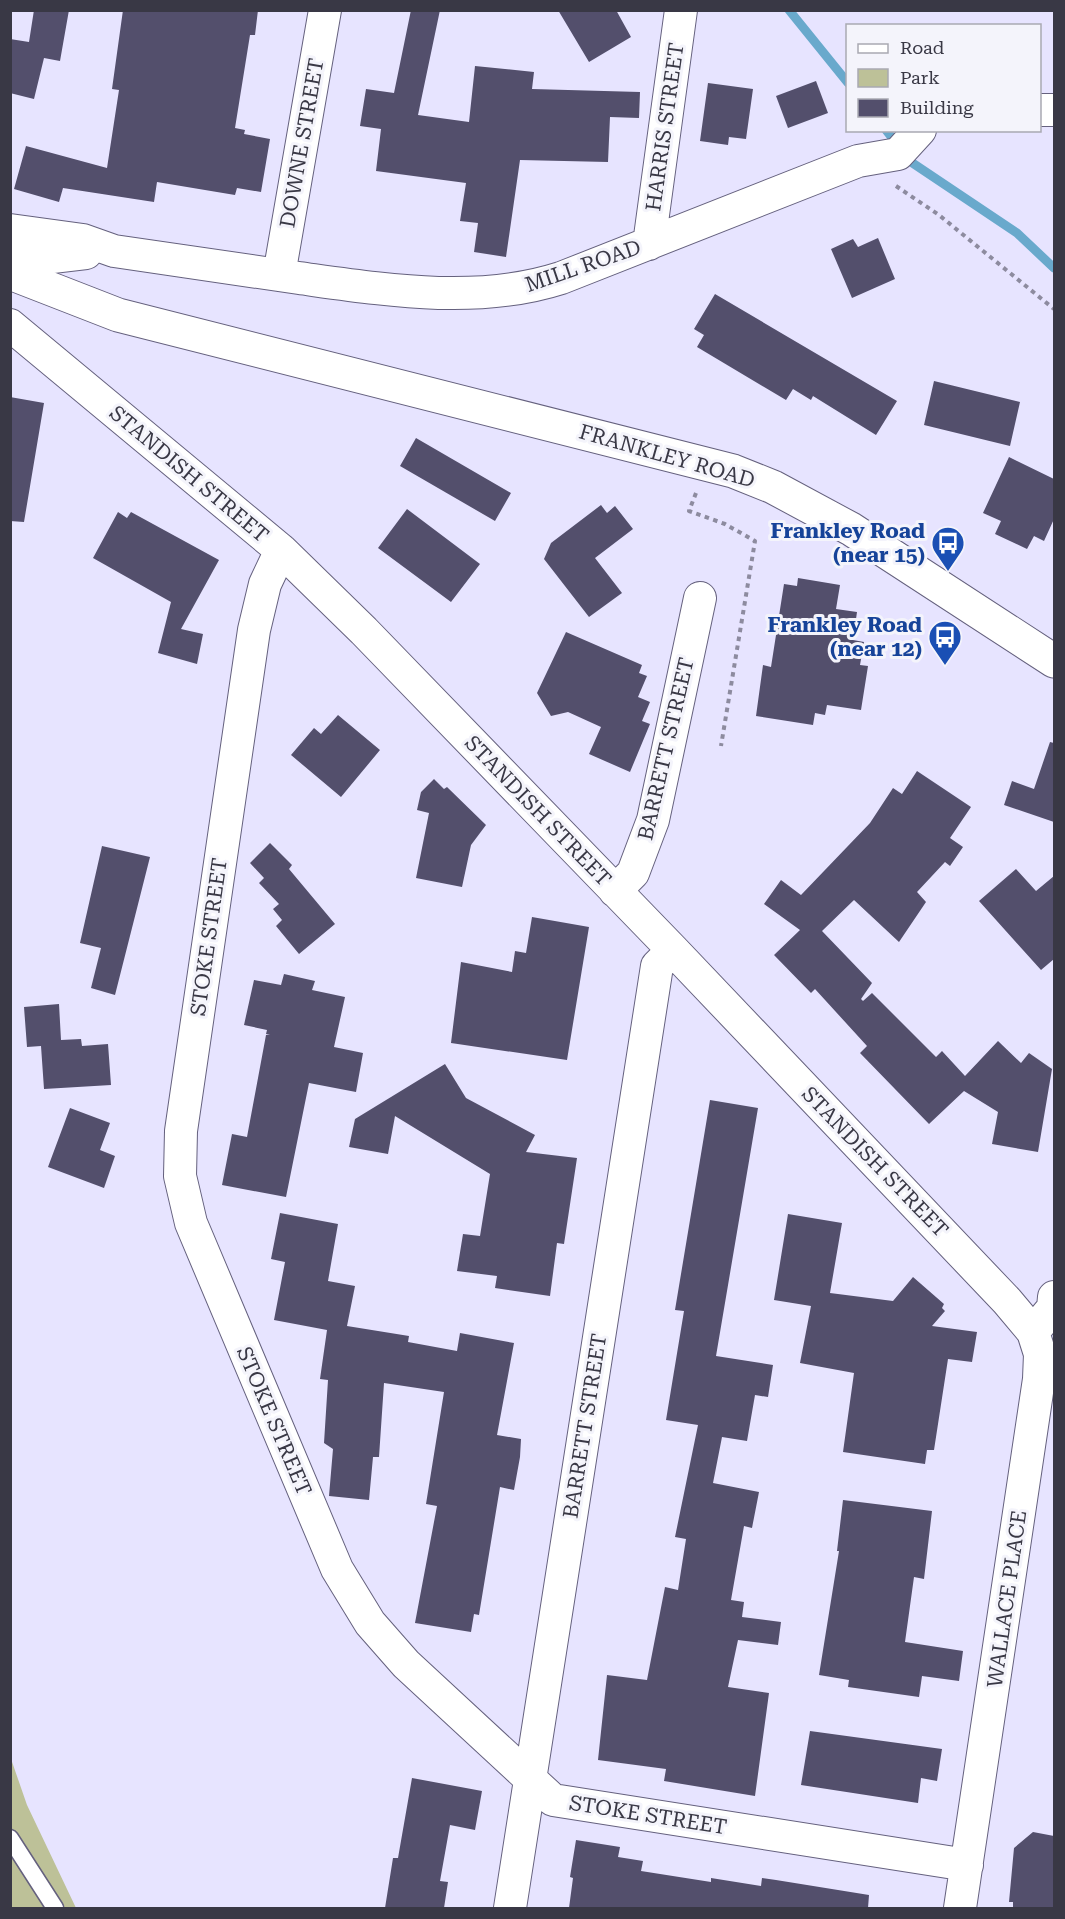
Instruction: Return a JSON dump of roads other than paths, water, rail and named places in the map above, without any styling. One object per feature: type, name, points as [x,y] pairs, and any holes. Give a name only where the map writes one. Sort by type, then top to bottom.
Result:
[{"type":"street","name":"DOWNE STREET","points":[[279,275],[325,10]]},
{"type":"street","name":"HARRIS STREET","points":[[649,244],[681,10]]},
{"type":"street","name":"MILL ROAD","points":[[10,230],[83,240],[114,251],[377,288],[495,293],[536,286],[869,159],[898,154],[918,132]]},
{"type":"street","name":"MILL ROAD","points":[[10,262],[57,255],[114,251]]},
{"type":"street","name":"FRANKLEY ROAD","points":[[10,273],[118,315],[706,464],[773,487],[852,529],[1054,661]]},
{"type":"street","name":"STANDISH STREET","points":[[10,325],[281,550],[364,631],[673,950],[1007,1301],[1033,1332]]},
{"type":"street","name":"STOKE STREET","points":[[281,550],[265,584],[254,630],[181,1131],[180,1176],[191,1223],[337,1569],[370,1623],[406,1664],[553,1800],[967,1865]]},
{"type":"street","name":"BARRETT STREET","points":[[615,891],[633,873],[653,820],[700,598]]},
{"type":"street","name":"BARRETT STREET","points":[[510,1908],[657,966],[673,950]]},
{"type":"street","points":[[1033,1332],[1053,1308],[1054,1297]]},
{"type":"street","name":"WALLACE PLACE","points":[[960,1908],[1039,1379],[1040,1354],[1033,1332]]},
{"type":"lane","points":[[10,1838],[55,1908]]},
{"type":"waterway","points":[[789,10],[846,81]]},
{"type":"waterway","points":[[888,132],[911,162],[1017,233],[1054,268]]},
{"type":"place","name":"Frankley Road (near 15)","points":[[948,572]]},
{"type":"place","name":"Frankley Road (near 12)","points":[[945,666]]}]
